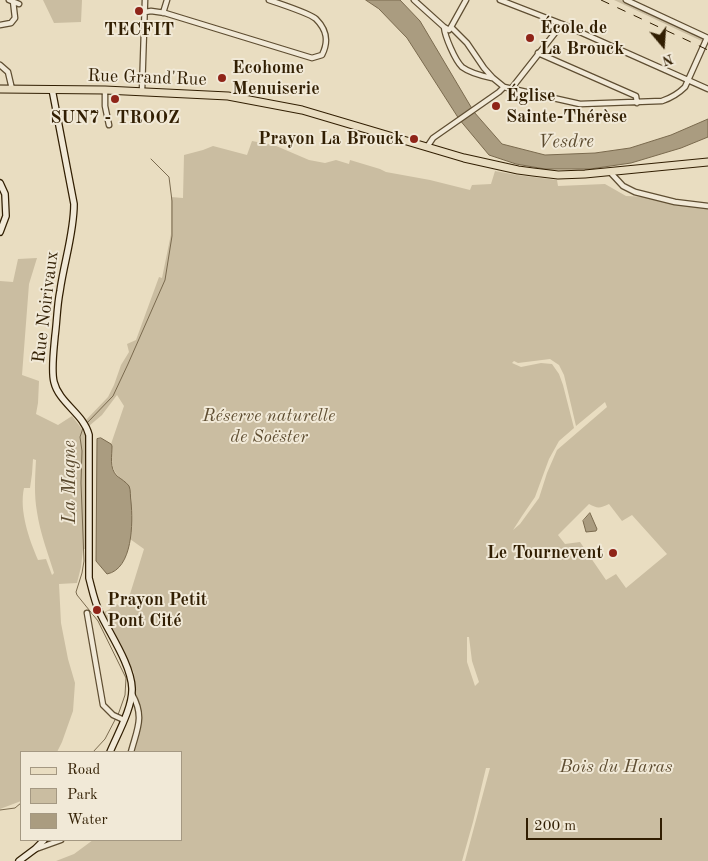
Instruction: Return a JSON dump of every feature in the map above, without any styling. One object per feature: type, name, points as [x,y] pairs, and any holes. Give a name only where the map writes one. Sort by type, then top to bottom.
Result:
[{"type":"main road","name":"Rue Grand'Rue","points":[[0,89],[142,91],[228,96],[302,110],[464,158],[518,170],[558,175],[610,172],[708,162]]},
{"type":"main road","name":"Rue Noirivaux","points":[[52,89],[74,204],[74,219],[60,292],[53,380],[58,392],[89,435],[90,578],[99,611],[128,670],[132,688],[130,704],[121,719],[110,751]]},
{"type":"main road","points":[[0,182],[5,194],[6,216],[0,232]]},
{"type":"main road","points":[[19,861],[43,841]]},
{"type":"street","points":[[142,91],[145,0]]},
{"type":"street","points":[[163,12],[167,0]]},
{"type":"street","points":[[145,12],[163,12],[312,58],[322,55],[327,46],[326,32],[315,18],[269,0]]},
{"type":"street","points":[[414,0],[448,30],[466,0]]},
{"type":"street","points":[[500,0],[562,24],[708,89]]},
{"type":"street","points":[[451,27],[467,43],[493,78],[504,87],[510,89],[580,104],[637,103],[662,101],[672,98],[685,87],[708,38],[626,0]]},
{"type":"street","points":[[11,1],[19,4]]},
{"type":"street","points":[[0,25],[11,23],[15,18],[11,1]]},
{"type":"street","points":[[510,89],[562,24]]},
{"type":"street","points":[[444,27],[445,37],[461,66],[471,72],[493,78]]},
{"type":"street","points":[[538,53],[636,96],[637,103]]},
{"type":"street","points":[[0,65],[8,72],[12,89]]},
{"type":"street","points":[[427,147],[433,138],[504,87]]},
{"type":"street","points":[[104,90],[109,125]]},
{"type":"street","points":[[610,172],[623,186],[635,192],[675,202],[708,206]]},
{"type":"street","points":[[87,613],[103,705],[113,715],[121,719]]},
{"type":"street","points":[[131,751],[140,718],[137,704],[132,694]]},
{"type":"street","points":[[35,849],[58,841]]},
{"type":"green space","points":[[43,0],[82,0],[81,22],[54,23]]},
{"type":"green space","points":[[614,0],[621,0],[708,40],[708,44]]},
{"type":"green space","points":[[252,141],[274,145],[309,160],[325,163],[336,160],[349,164],[350,160],[386,172],[470,190],[472,185],[491,184],[495,171],[557,180],[558,186],[605,184],[626,196],[706,205],[708,203],[708,861],[465,861],[490,768],[486,768],[462,861],[56,861],[74,854],[92,841],[182,841],[182,751],[132,751],[141,718],[141,709],[136,697],[134,673],[104,612],[110,609],[112,603],[126,607],[144,549],[130,539],[132,517],[129,487],[116,473],[113,465],[111,444],[124,406],[117,395],[102,415],[89,426],[85,421],[108,397],[121,365],[129,352],[127,344],[136,340],[159,277],[162,278],[171,234],[171,197],[183,198],[184,155],[213,146],[247,155]],"holes":[[[550,359],[559,365],[564,375],[576,426],[605,402],[607,407],[557,450],[539,498],[520,524],[513,530],[535,497],[549,459],[559,441],[574,428],[563,385],[559,374],[552,364],[541,363],[521,367],[512,363],[514,361],[518,363]],[[589,504],[595,507],[609,504],[622,521],[632,515],[667,554],[626,588],[616,574],[606,580],[580,542],[565,544],[558,535]],[[467,637],[469,637],[472,661],[479,682],[475,686],[467,662]]]},
{"type":"green space","points":[[37,258],[29,284],[22,375],[39,381],[36,414],[58,425],[72,416],[85,433],[86,549],[83,549],[77,583],[59,584],[61,623],[75,683],[73,711],[58,751],[20,751],[20,801],[0,809],[0,281],[13,282],[18,259]],"holes":[[[33,459],[36,460],[35,486],[38,520],[54,573],[52,575],[46,559],[38,560],[28,534],[24,515],[24,488],[30,488]]]},
{"type":"water","name":"Vesdre","points":[[366,0],[400,0],[420,21],[474,112],[502,144],[545,155],[595,153],[630,148],[671,135],[708,119],[708,137],[681,148],[631,163],[590,169],[545,169],[516,164],[489,155],[459,119],[407,38],[379,9]]},
{"type":"water","points":[[101,438],[112,446],[114,473],[129,486],[132,511],[130,544],[127,554],[116,570],[107,574],[96,561],[97,439]]},
{"type":"water","points":[[590,513],[597,529],[596,531],[586,532],[583,521]]},
{"type":"waterway","name":"La Magne","points":[[87,423],[113,396],[165,280],[172,236],[172,201],[169,177],[151,159]]},
{"type":"waterway","name":"La Magne","points":[[83,428],[80,437],[82,451],[81,483],[84,561],[76,592],[98,621],[126,678],[125,695],[118,715]]},
{"type":"waterway","name":"La Magne","points":[[94,751],[105,739],[116,718]]},
{"type":"waterway","name":"La Magne","points":[[0,810],[15,808],[20,804]]},
{"type":"railway","points":[[601,0],[708,50]]},
{"type":"place","name":"TECFIT","points":[[139,11]]},
{"type":"place","name":"École de La Brouck","points":[[530,38]]},
{"type":"place","name":"Ecohome Menuiserie","points":[[222,78]]},
{"type":"place","name":"SUN7 - TROOZ","points":[[115,99]]},
{"type":"place","name":"Église Sainte-Thérèse","points":[[496,106]]},
{"type":"place","name":"Prayon La Brouck","points":[[414,139]]},
{"type":"place","name":"Le Tournevent","points":[[613,553]]},
{"type":"place","name":"Prayon Petit Pont Cité","points":[[97,610]]},
{"type":"park label","name":"Réserve naturelle de Soëster","points":[[269,426]]},
{"type":"park label","name":"Bois du Haras","points":[[616,767]]}]
